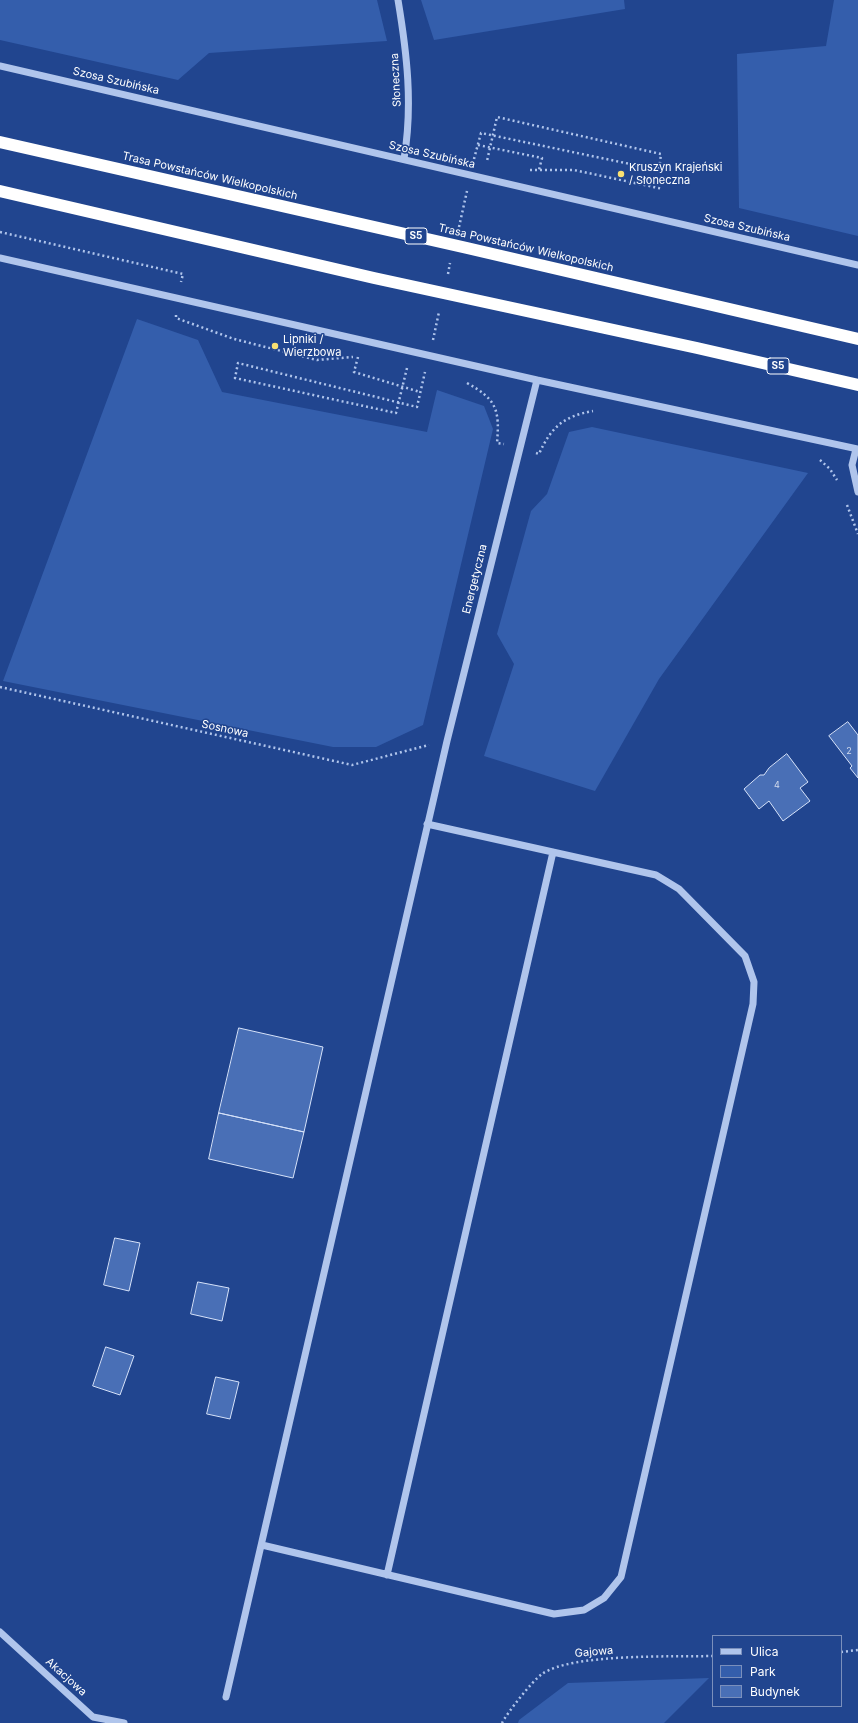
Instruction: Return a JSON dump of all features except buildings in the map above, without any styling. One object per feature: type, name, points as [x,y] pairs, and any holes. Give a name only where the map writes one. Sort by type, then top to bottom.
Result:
[{"type":"highway","name":"Trasa Powstańców Wielkopolskich","points":[[0,142],[460,246],[858,339]]},
{"type":"highway","name":"S5","points":[[0,191],[374,278],[697,348],[858,385]]},
{"type":"street","name":"Słoneczna","points":[[398,0],[408,69],[410,99],[404,159]]},
{"type":"street","name":"Szosa Szubińska","points":[[0,66],[858,265]]},
{"type":"street","points":[[0,258],[537,380],[857,449],[852,465],[858,492]]},
{"type":"street","name":"Energetyczna","points":[[226,1697],[436,785],[537,380]]},
{"type":"street","points":[[262,1545],[554,1614],[584,1610],[604,1598],[621,1577],[753,1004],[754,982],[745,956],[679,889],[656,875],[427,824]]},
{"type":"street","points":[[387,1575],[553,852]]},
{"type":"street","name":"Akacjowa","points":[[0,1632],[93,1717],[124,1723]]},
{"type":"path","points":[[474,160],[481,133],[659,170],[661,154],[497,117],[487,161],[494,163]]},
{"type":"path","points":[[478,145],[542,158],[539,170]]},
{"type":"path","points":[[527,170],[574,170],[663,189]]},
{"type":"path","points":[[458,230],[469,183]]},
{"type":"path","points":[[447,276],[451,261]]},
{"type":"path","points":[[431,346],[440,307]]},
{"type":"path","points":[[358,357],[354,372],[420,392]]},
{"type":"path","points":[[415,369],[407,368],[396,413],[236,378],[238,363],[417,407],[426,369]]},
{"type":"path","points":[[422,371],[430,372]]},
{"type":"path","points":[[465,382],[484,394],[493,402],[497,413],[497,443],[539,454],[546,438],[568,417],[596,410]]},
{"type":"path","points":[[816,457],[824,462],[830,469],[837,482]]},
{"type":"path","points":[[846,504],[858,534]]},
{"type":"path","name":"Sosnowa","points":[[0,687],[352,765],[447,741]]},
{"type":"path","points":[[842,1652],[858,1650]]},
{"type":"path","name":"Gajowa","points":[[502,1723],[506,1715],[542,1674],[568,1663],[625,1658],[712,1656]]},
{"type":"green space","points":[[0,0],[377,0],[387,41],[209,53],[178,80],[0,40]]},
{"type":"green space","points":[[421,0],[624,0],[625,9],[434,40]]},
{"type":"green space","points":[[834,0],[858,0],[858,236],[739,208],[737,54],[826,46]]},
{"type":"green space","points":[[137,319],[198,340],[222,392],[427,432],[437,390],[484,406],[493,429],[423,725],[376,747],[333,747],[3,681]]},
{"type":"green space","points":[[592,427],[808,473],[659,679],[595,791],[484,756],[514,664],[497,634],[531,511],[547,494],[569,432]]},
{"type":"green space","points":[[709,1678],[664,1723],[518,1723],[519,1720],[568,1683]]},
{"type":"place","name":"Kruszyn Krajeński / Słoneczna","points":[[621,174]]},
{"type":"place","name":"Lipniki / Wierzbowa","points":[[275,346]]}]
